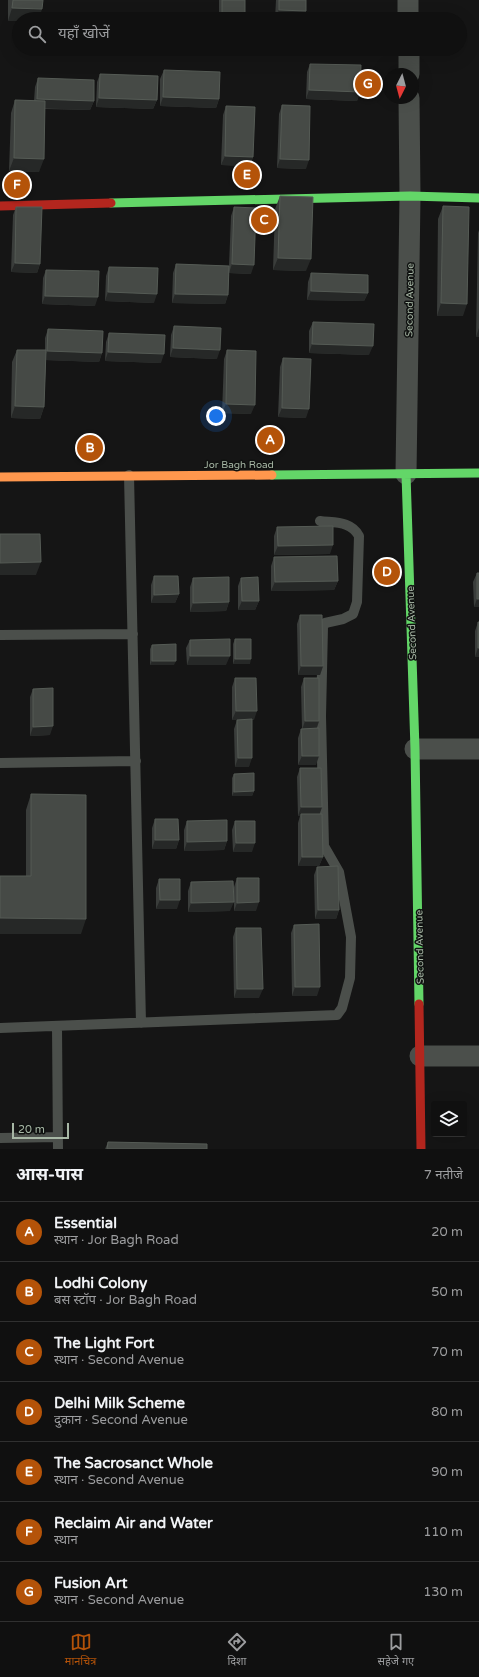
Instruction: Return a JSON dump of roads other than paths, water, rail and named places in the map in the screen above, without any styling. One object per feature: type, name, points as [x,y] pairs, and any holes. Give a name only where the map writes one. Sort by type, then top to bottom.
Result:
[{"type":"street","points":[[408,0],[408,12]]},
{"type":"street","points":[[409,56],[409,68]]},
{"type":"street","name":"Second Avenue","points":[[409,104],[410,196],[406,474],[415,749],[421,1149]]},
{"type":"street","points":[[0,206],[410,196],[479,198]]},
{"type":"street","name":"Jor Bagh Road","points":[[0,477],[479,473]]},
{"type":"street","points":[[415,749],[479,749]]},
{"type":"street","points":[[420,1056],[479,1056]]},
{"type":"lane","points":[[129,475],[141,1023]]},
{"type":"lane","points":[[0,1028],[57,1027],[337,1014],[342,1008],[350,978],[351,937],[339,872],[324,846],[321,716],[323,628],[325,623],[343,619],[353,614],[357,602],[359,536],[355,528],[344,524],[320,521]]},
{"type":"lane","points":[[0,635],[133,634]]},
{"type":"lane","points":[[0,763],[136,761]]},
{"type":"lane","points":[[57,1027],[58,1149]]},
{"type":"lane","points":[[0,1138],[58,1137]]},
{"type":"place","name":"Fusion Art","points":[[368,84]]},
{"type":"place","name":"The Sacrosanct Whole","points":[[247,175]]},
{"type":"place","name":"Reclaim Air and Water","points":[[17,185]]},
{"type":"place","name":"The Light Fort","points":[[264,220]]},
{"type":"place","name":"Essential","points":[[270,440]]},
{"type":"place","name":"Lodhi Colony","points":[[90,448]]},
{"type":"place","name":"Delhi Milk Scheme","points":[[387,572]]}]
